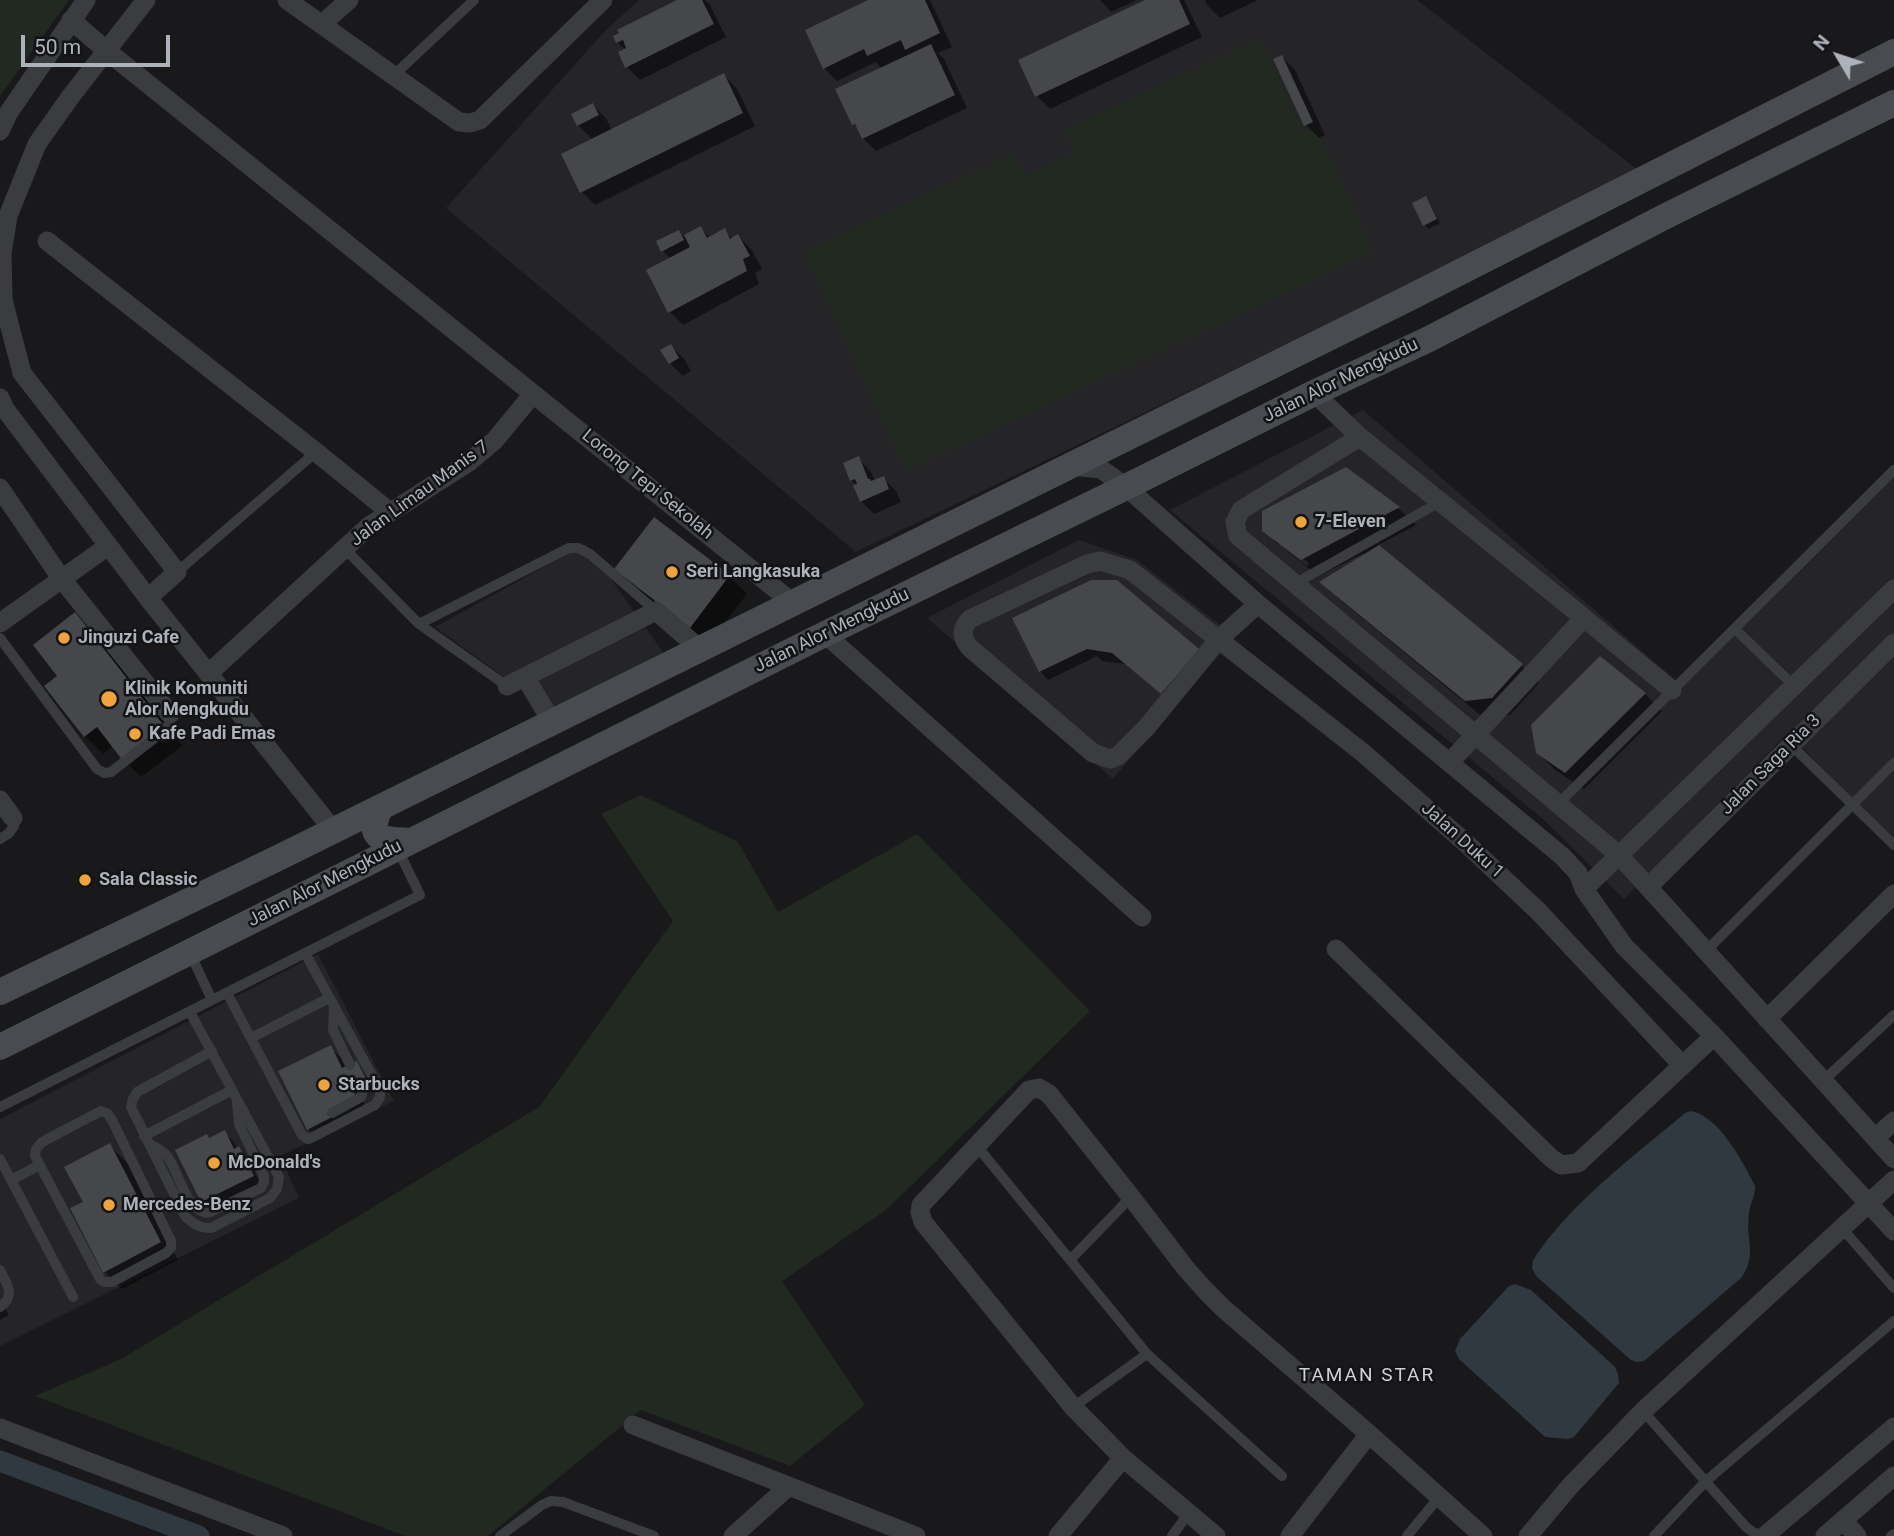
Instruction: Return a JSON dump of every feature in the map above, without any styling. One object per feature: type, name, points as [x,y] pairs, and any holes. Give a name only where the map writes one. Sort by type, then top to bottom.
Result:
[{"type":"main road","points":[[0,992],[334,831],[1408,299],[1894,52]]},
{"type":"main road","name":"Jalan Alor Mengkudu","points":[[0,1047],[825,634],[1429,339],[1664,217],[1894,103]]},
{"type":"main road","points":[[381,807],[373,822],[378,835],[404,845]]},
{"type":"street","points":[[0,131],[9,112],[86,0]]},
{"type":"street","points":[[146,0],[37,144],[8,216],[2,253],[3,300],[22,373],[177,572],[148,598]]},
{"type":"street","points":[[287,0],[459,122],[480,120],[603,0]]},
{"type":"street","points":[[322,24],[349,0]]},
{"type":"street","name":"Lorong Tepi Sekolah","points":[[72,20],[793,603]]},
{"type":"street","points":[[47,241],[390,512]]},
{"type":"street","points":[[1314,393],[1360,437],[1672,691]]},
{"type":"street","name":"Jalan Limau Manis 7","points":[[209,673],[369,526],[469,462],[495,440],[533,394]]},
{"type":"street","points":[[2,406],[148,598],[334,831]]},
{"type":"street","points":[[1360,437],[1241,510],[1234,522],[1238,536],[1619,855],[1894,1159]]},
{"type":"street","points":[[1070,466],[1101,469],[1126,487],[1258,604],[1562,856],[1578,873],[1584,889],[1624,946],[1714,1036],[1894,1231]]},
{"type":"street","points":[[0,488],[61,578],[170,714]]},
{"type":"street","points":[[0,622],[108,546]]},
{"type":"street","name":"Jalan Duku 1","points":[[1219,639],[1146,728],[1118,757],[1110,760],[1093,753],[979,656],[969,647],[962,633],[963,627],[970,619],[1087,564],[1100,561],[1130,570],[1219,639],[1362,751],[1468,845],[1539,912],[1682,1065]]},
{"type":"street","points":[[1584,889],[1894,589]]},
{"type":"street","points":[[1219,639],[1258,604]]},
{"type":"street","points":[[507,686],[656,611],[700,649]]},
{"type":"street","points":[[1451,762],[1584,618]]},
{"type":"street","points":[[825,634],[1142,917]]},
{"type":"street","name":"Jalan Saga Ria 3","points":[[1648,887],[1894,643]]},
{"type":"street","points":[[525,677],[552,722]]},
{"type":"street","points":[[0,800],[13,818]]},
{"type":"street","points":[[1768,1019],[1894,894]]},
{"type":"street","points":[[1336,949],[1561,1165],[1577,1163],[1714,1036]]},
{"type":"street","points":[[1216,1536],[1123,1458],[1073,1407],[923,1222],[919,1212],[921,1205],[1029,1090],[1039,1088],[1049,1094],[1187,1270],[1224,1309],[1483,1536]]},
{"type":"street","points":[[1875,1138],[1894,1121]]},
{"type":"street","points":[[1528,1536],[1572,1485],[1643,1411],[1894,1180]]},
{"type":"street","points":[[633,1425],[916,1536]]},
{"type":"street","points":[[1767,1534],[1894,1427]]},
{"type":"street","points":[[0,1428],[278,1535]]},
{"type":"street","points":[[1290,1536],[1369,1434]]},
{"type":"street","points":[[1058,1536],[1123,1458]]},
{"type":"street","points":[[1825,1536],[1894,1476]]},
{"type":"street","points":[[733,1536],[788,1487]]},
{"type":"street","points":[[1843,1520],[1857,1536]]},
{"type":"lane","points":[[393,76],[474,0]]},
{"type":"lane","points":[[177,572],[316,452]]},
{"type":"lane","points":[[1559,803],[1894,470]]},
{"type":"lane","points":[[1296,583],[1441,501]]},
{"type":"lane","points":[[419,624],[569,548],[579,548],[590,554],[656,611]]},
{"type":"lane","points":[[345,549],[419,624],[507,686]]},
{"type":"lane","points":[[1735,629],[1794,686]]},
{"type":"lane","points":[[0,638],[97,769],[104,773],[111,772],[165,730],[170,723],[170,714]]},
{"type":"lane","points":[[1792,746],[1894,845]]},
{"type":"lane","points":[[1706,951],[1894,763]]},
{"type":"lane","points":[[0,839],[14,826],[13,818]]},
{"type":"lane","points":[[0,1107],[420,895],[404,845]]},
{"type":"lane","points":[[190,953],[212,1000]]},
{"type":"lane","points":[[227,993],[302,1135],[308,1139],[375,1105],[380,1097],[380,1090],[305,953]]},
{"type":"lane","points":[[251,1038],[332,1001]]},
{"type":"lane","points":[[332,1001],[333,1030],[350,1065]]},
{"type":"lane","points":[[190,1012],[212,1051],[279,1177],[277,1189],[270,1198],[211,1227],[202,1227],[185,1216],[131,1107],[137,1092],[212,1051]]},
{"type":"lane","points":[[1823,1081],[1894,1015]]},
{"type":"lane","points":[[270,1074],[282,1078]]},
{"type":"lane","points":[[332,1113],[361,1097],[361,1087]]},
{"type":"lane","points":[[147,1140],[234,1094]]},
{"type":"lane","points":[[101,1111],[108,1114],[171,1241],[171,1248],[112,1282],[104,1282],[40,1165],[35,1156],[36,1149],[42,1142],[101,1111]]},
{"type":"lane","points":[[976,1145],[1147,1354],[1282,1476]]},
{"type":"lane","points":[[0,1159],[73,1297]]},
{"type":"lane","points":[[11,1180],[40,1165]]},
{"type":"lane","points":[[1070,1260],[1131,1196]]},
{"type":"lane","points":[[1841,1227],[1894,1288]]},
{"type":"lane","points":[[0,1270],[9,1288],[9,1297],[0,1307]]},
{"type":"lane","points":[[1654,1536],[1706,1481],[1894,1321]]},
{"type":"lane","points":[[1073,1407],[1147,1354]]},
{"type":"lane","points":[[1643,1411],[1746,1527],[1754,1533],[1767,1534]]},
{"type":"lane","points":[[1407,1536],[1440,1496]]},
{"type":"lane","points":[[500,1536],[551,1501],[563,1502],[654,1536]]},
{"type":"lane","points":[[1172,1536],[1188,1514]]},
{"type":"shaded area","points":[[0,0],[69,0],[0,96]]},
{"type":"shaded area","points":[[639,0],[1417,0],[1642,173],[856,552],[446,208],[605,31]]},
{"type":"shaded area","points":[[1261,38],[1304,133],[1316,128],[1374,252],[906,471],[804,252],[1014,153],[1025,176],[1075,153],[1065,130]]},
{"type":"shaded area","points":[[1363,410],[1679,683],[1894,467],[1894,842],[1788,733],[1624,899],[1544,820],[1170,510]]},
{"type":"shaded area","points":[[1079,540],[1137,560],[1233,635],[1113,779],[927,618]]},
{"type":"shaded area","points":[[586,544],[665,655],[551,711],[435,627]]},
{"type":"shaded area","points":[[641,795],[738,842],[778,912],[917,834],[1090,1011],[886,1210],[782,1281],[865,1405],[790,1466],[641,1410],[488,1536],[405,1536],[35,1396],[121,1359],[539,1107],[673,921],[601,814]]},
{"type":"shaded area","points":[[318,954],[394,1101],[280,1156],[299,1198],[0,1346],[0,1119]]},
{"type":"shaded area","points":[[1691,1111],[1711,1121],[1729,1141],[1755,1186],[1748,1222],[1749,1262],[1741,1278],[1644,1361],[1637,1362],[1631,1360],[1536,1276],[1532,1268],[1533,1260],[1584,1199],[1685,1113]]},
{"type":"shaded area","points":[[1515,1284],[1531,1290],[1615,1367],[1618,1374],[1619,1383],[1574,1437],[1545,1437],[1459,1359],[1455,1351],[1460,1339],[1509,1286]]},
{"type":"building","points":[[677,0],[702,0],[714,24],[625,68],[618,52],[626,48],[623,40],[616,43],[613,36],[619,33],[617,30]]},
{"type":"building","points":[[868,0],[925,0],[940,33],[905,50],[901,40],[867,56],[864,49],[823,69],[805,30]]},
{"type":"building","points":[[1145,0],[1179,0],[1190,24],[1035,97],[1018,60]]},
{"type":"building","points":[[931,44],[955,95],[862,139],[855,124],[852,125],[835,89]]},
{"type":"building","points":[[1282,55],[1313,122],[1304,126],[1273,59]]},
{"type":"building","points":[[724,73],[743,113],[580,193],[561,154]]},
{"type":"building","points":[[593,103],[599,115],[577,126],[571,114]]},
{"type":"building","points":[[1426,196],[1437,219],[1423,226],[1412,203]]},
{"type":"building","points":[[701,226],[707,238],[725,228],[730,239],[738,234],[750,256],[743,259],[747,271],[668,313],[646,270],[690,247],[684,235]]},
{"type":"building","points":[[679,230],[684,240],[661,252],[656,241]]},
{"type":"building","points":[[671,344],[679,358],[669,364],[660,350]]},
{"type":"building","points":[[859,456],[868,479],[871,481],[884,476],[889,489],[860,502],[853,485],[857,484],[855,479],[850,481],[843,463]]},
{"type":"building","points":[[1346,467],[1400,507],[1301,560],[1262,531],[1262,511]]},
{"type":"building","name":"Seri Langkasuka","points":[[654,517],[730,575],[690,628],[614,569]]},
{"type":"building","points":[[1379,545],[1523,664],[1492,698],[1465,701],[1319,582]]},
{"type":"building","points":[[1091,580],[1117,580],[1199,649],[1161,694],[1112,653],[1087,649],[1039,672],[1012,618]]},
{"type":"building","points":[[75,612],[165,727],[123,761],[97,727],[84,737],[44,686],[57,676],[33,645]]},
{"type":"building","points":[[1600,656],[1646,693],[1565,773],[1536,753],[1531,725]]},
{"type":"building","points":[[331,1045],[342,1068],[357,1061],[368,1083],[353,1091],[356,1096],[334,1116],[307,1130],[278,1071]]},
{"type":"building","name":"McDonald's","points":[[225,1130],[234,1149],[239,1146],[254,1176],[201,1202],[175,1150],[207,1134],[209,1138]]},
{"type":"building","name":"Mercedes-Benz","points":[[110,1143],[161,1242],[103,1273],[70,1208],[83,1202],[64,1167]]},
{"type":"waterway","points":[[0,1461],[199,1536]]},
{"type":"place","name":"7-Eleven","points":[[1301,522]]},
{"type":"place","name":"Seri Langkasuka","points":[[672,572]]},
{"type":"place","name":"Jinguzi Cafe","points":[[64,638]]},
{"type":"place","name":"Klinik Komuniti Alor Mengkudu","points":[[109,699]]},
{"type":"place","name":"Kafe Padi Emas","points":[[135,734]]},
{"type":"place","name":"Sala Classic","points":[[85,880]]},
{"type":"place","name":"Starbucks","points":[[324,1085]]},
{"type":"place","name":"McDonald's","points":[[214,1163]]},
{"type":"place","name":"Mercedes-Benz","points":[[109,1205]]},
{"type":"district","name":"TAMAN STAR","points":[[1367,1376]]}]
